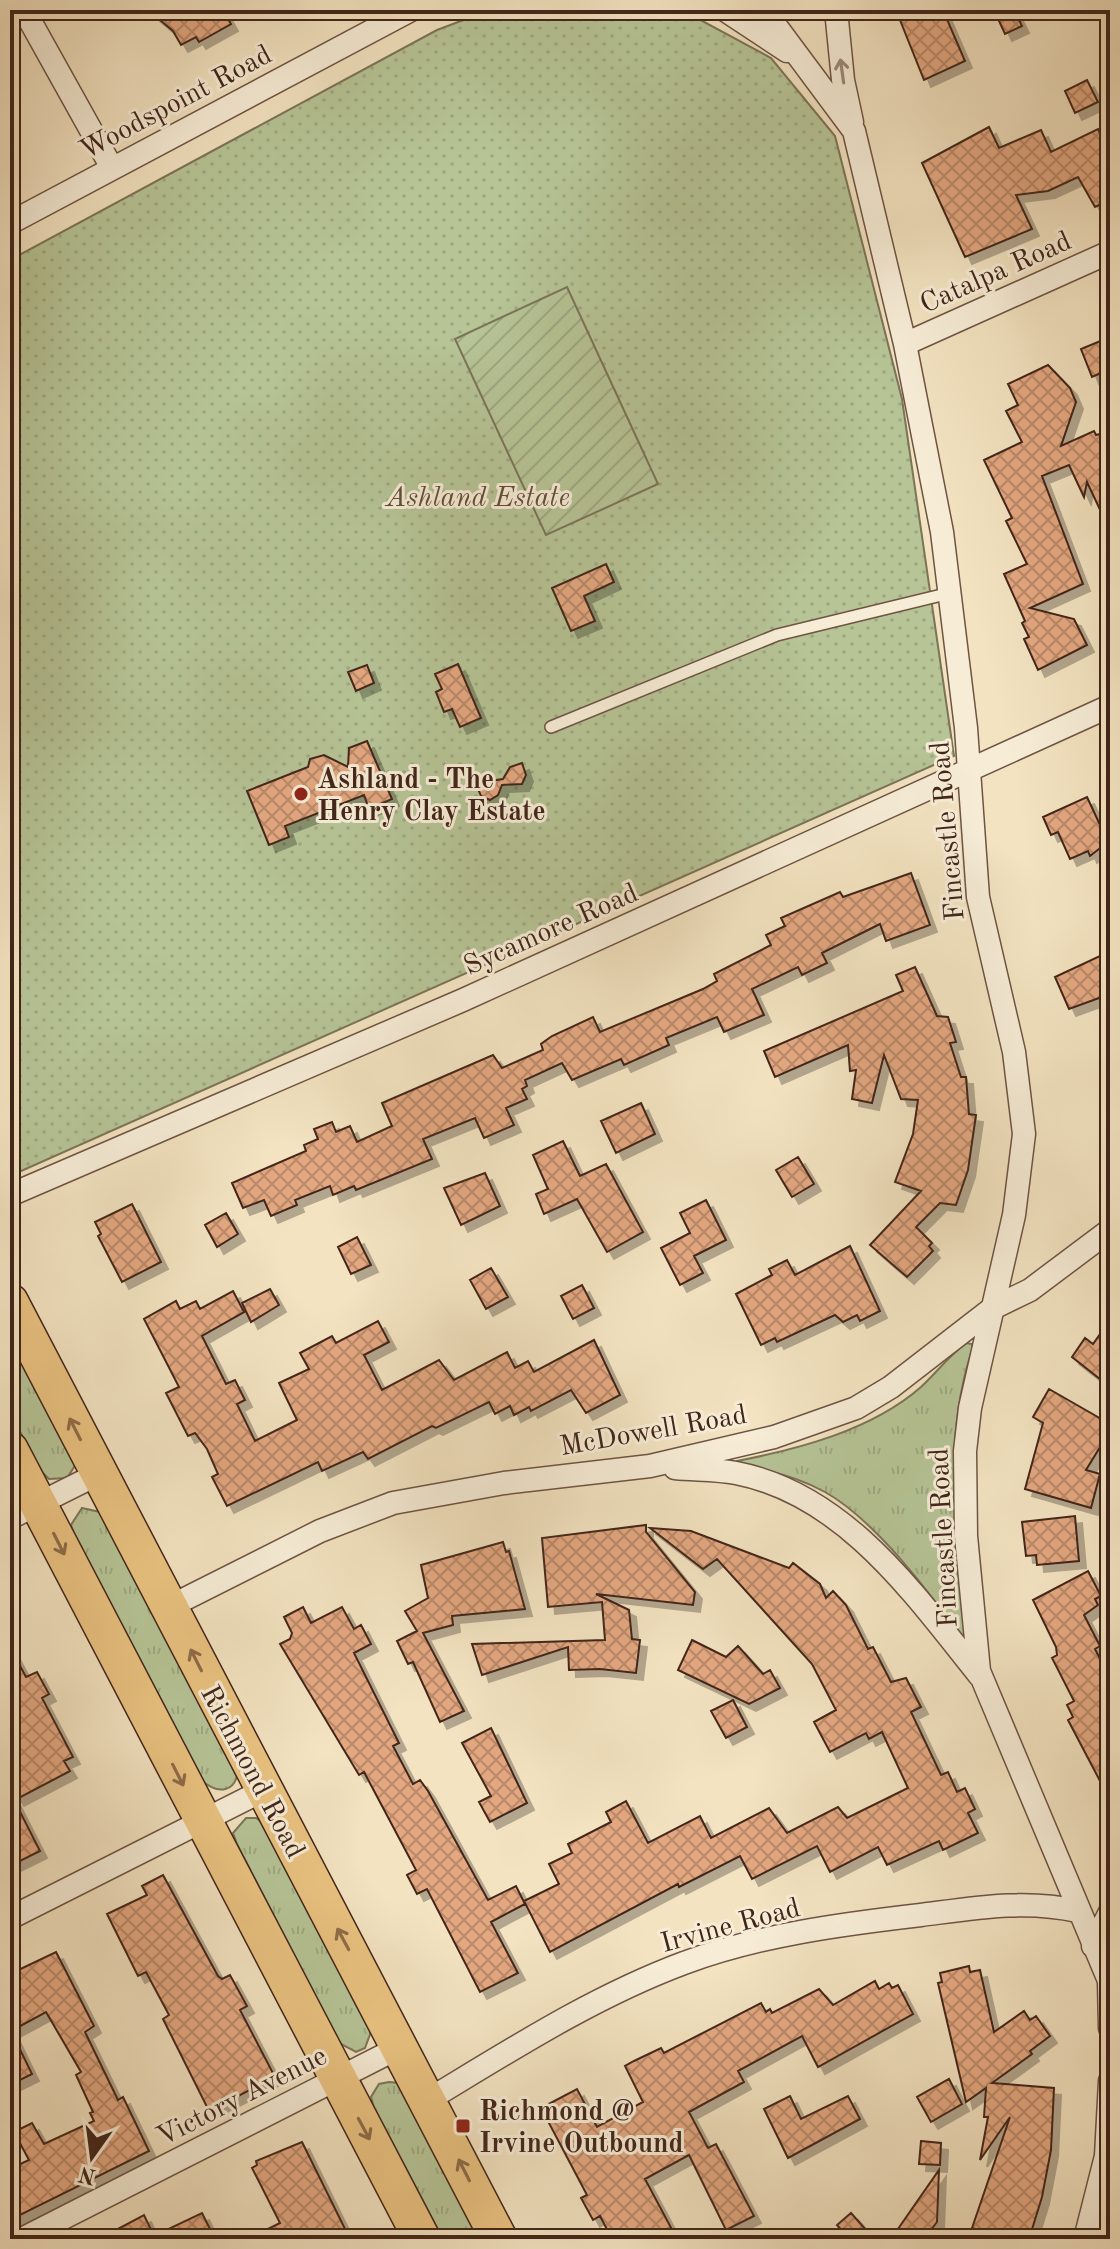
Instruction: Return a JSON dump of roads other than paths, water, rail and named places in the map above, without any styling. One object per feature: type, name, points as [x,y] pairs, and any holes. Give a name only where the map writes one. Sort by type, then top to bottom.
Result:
[{"type":"main road","name":"Richmond Road","points":[[10,1302],[499,2239]]},
{"type":"main road","points":[[10,1450],[24,1511],[202,1822],[422,2239]]},
{"type":"street","points":[[24,10],[112,168]]},
{"type":"street","name":"Woodspoint Road","points":[[10,223],[411,10]]},
{"type":"street","points":[[725,10],[786,50],[811,72]]},
{"type":"street","name":"Fincastle Road","points":[[764,10],[854,131],[905,344],[951,593],[978,897],[1014,1052],[1024,1134],[1014,1215],[970,1408],[965,1451],[966,1536],[980,1676],[1110,1982]]},
{"type":"street","points":[[836,10],[843,80],[854,131]]},
{"type":"street","name":"Catalpa Road","points":[[905,344],[1110,252]]},
{"type":"street","name":"Sycamore Road","points":[[10,1195],[463,1000],[1110,706]]},
{"type":"street","name":"McDowell Road","points":[[169,1607],[320,1531],[393,1503],[504,1483],[650,1466],[774,1437],[856,1408],[891,1387],[993,1308],[1030,1290],[1110,1230]]},
{"type":"street","name":"Fincastle Road","points":[[650,1466],[736,1473],[776,1485],[817,1506],[857,1535],[892,1570],[980,1676]]},
{"type":"street","points":[[24,1511],[98,1474]]},
{"type":"street","points":[[10,1918],[264,1790]]},
{"type":"street","name":"Irvine Road","points":[[428,2100],[554,2025],[686,1962],[771,1940],[868,1921],[1014,1904],[1047,1905],[1078,1911]]},
{"type":"street","points":[[1093,1946],[1110,1912]]},
{"type":"street","points":[[1110,1982],[1110,2028]]},
{"type":"street","name":"Victory Avenue","points":[[22,2239],[400,2047]]},
{"type":"street","points":[[1085,2239],[1106,2156],[1110,2081]]},
{"type":"lane","points":[[551,727],[777,635],[951,593]]},
{"type":"place","name":"Ashland - The Henry Clay Estate","points":[[301,794]]},
{"type":"place","name":"Richmond @ Irvine Outbound","points":[[463,2126]]},
{"type":"park label","name":"Ashland Estate","points":[[478,496]]}]
